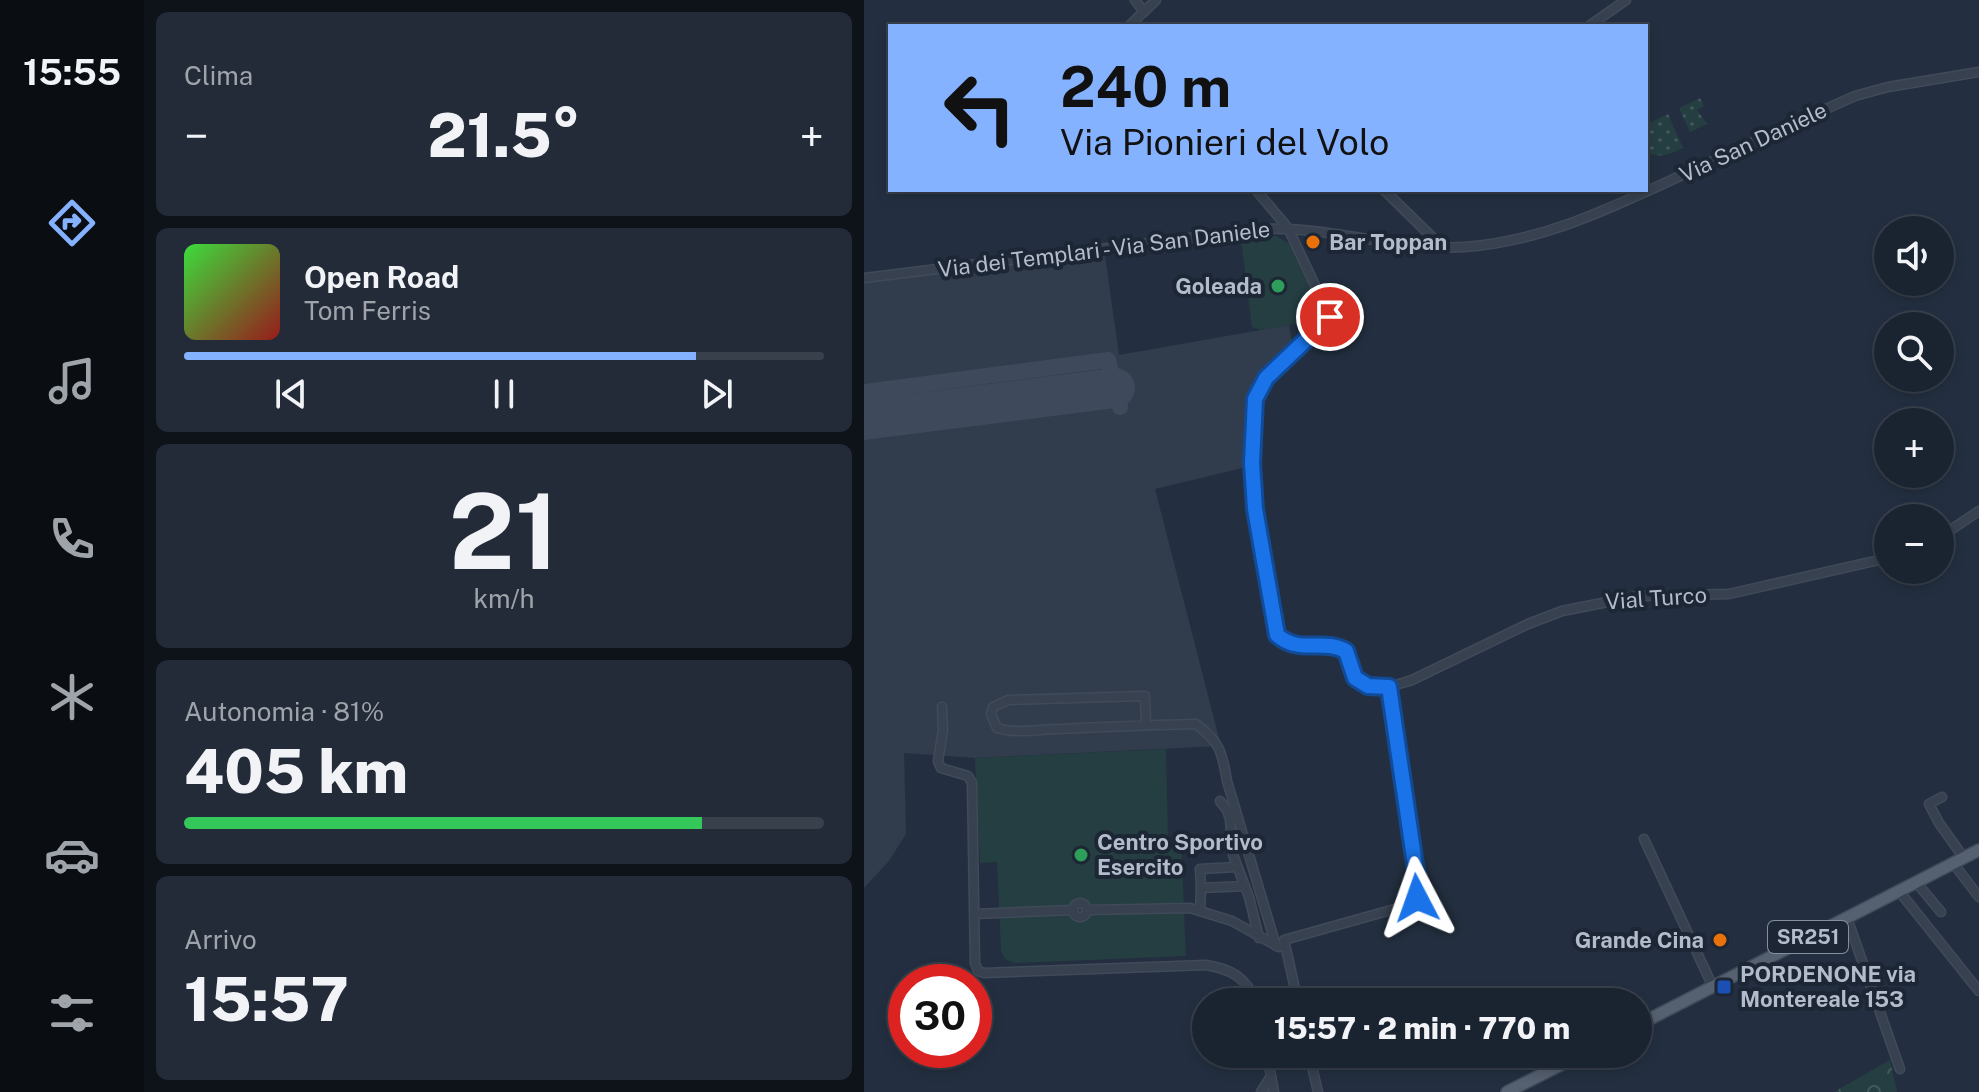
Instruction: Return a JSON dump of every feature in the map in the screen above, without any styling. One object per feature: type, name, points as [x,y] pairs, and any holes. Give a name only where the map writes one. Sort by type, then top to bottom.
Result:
[{"type":"main road","name":"SR251","points":[[1652,1018],[1979,850]]},
{"type":"main road","points":[[1507,1092],[1554,1068]]},
{"type":"street","points":[[1135,0],[1144,12]]},
{"type":"street","points":[[1131,24],[1156,0]]},
{"type":"street","points":[[1592,24],[1626,0]]},
{"type":"street","name":"Via San Daniele","points":[[1648,190],[1855,96],[1888,87],[1979,72]]},
{"type":"street","points":[[1258,192],[1288,228],[1330,317],[1266,378],[1255,399],[1252,463],[1255,509],[1277,635],[1289,645],[1337,646],[1346,651],[1355,678],[1368,686],[1389,687],[1419,892],[1409,905],[1284,940],[1295,988]]},
{"type":"street","points":[[1386,192],[1432,237],[1439,248]]},
{"type":"street","name":"Via San Daniele","points":[[1439,248],[1512,240],[1572,224],[1643,192]]},
{"type":"street","name":"Via dei Templari - Via San Daniele","points":[[864,278],[1195,236],[1288,228],[1439,248]]},
{"type":"street","points":[[1954,528],[1979,511]]},
{"type":"street","name":"Vial Turco","points":[[1389,687],[1412,680],[1562,611],[1638,596],[1729,594],[1874,561]]},
{"type":"street","points":[[1146,725],[1145,696],[1008,700],[993,707],[991,714],[997,728],[1003,730],[1196,724],[1216,741],[1222,754],[1227,781],[1276,946]]},
{"type":"street","points":[[942,707],[943,730],[938,761],[941,768],[968,776],[972,783],[975,963],[978,971],[1206,965],[1226,968],[1238,975],[1249,988]]},
{"type":"street","points":[[1942,797],[1929,804],[1979,897]]},
{"type":"street","points":[[1220,801],[1230,819],[1233,855],[1259,938]]},
{"type":"street","points":[[1644,839],[1713,987]]},
{"type":"street","points":[[1200,910],[1200,869],[1236,867]]},
{"type":"street","points":[[1916,882],[1941,912]]},
{"type":"street","points":[[1201,888],[1245,886]]},
{"type":"street","points":[[1899,891],[1979,991]]},
{"type":"street","points":[[975,914],[1072,910],[1080,918],[1087,910],[1175,907],[1200,910],[1232,921],[1287,951]]},
{"type":"street","points":[[1847,918],[1900,1069]]},
{"type":"street","points":[[1270,1068],[1274,1092]]},
{"type":"street","points":[[1312,1068],[1318,1092]]},
{"type":"street","points":[[1261,1092],[1271,1076]]},
{"type":"shaded area","points":[[1105,255],[1119,355],[1289,325],[1293,348],[1256,384],[1248,422],[1247,467],[1155,489],[1221,746],[975,758],[904,753],[906,834],[889,861],[864,888],[864,281]]},
{"type":"green space","points":[[1700,98],[1704,106],[1697,110],[1707,124],[1690,132],[1679,108]]},
{"type":"green space","points":[[1668,114],[1683,148],[1662,155],[1649,153],[1649,123]]},
{"type":"green space","name":"Goleada","points":[[1276,236],[1290,244],[1320,308],[1320,319],[1261,330],[1252,327],[1241,239]]},
{"type":"green space","name":"Centro Sportivo Esercito","points":[[1166,749],[1168,839],[1181,840],[1186,956],[1015,963],[1005,959],[1001,951],[997,862],[980,863],[975,758]]},
{"type":"green space","points":[[1890,1060],[1897,1092],[1834,1092]]},
{"type":"taxiway","points":[[864,392],[1108,360],[1120,407]]},
{"type":"runway","points":[[864,420],[1115,388]]},
{"type":"place","name":"Bar Toppan","points":[[1313,242]]},
{"type":"place","name":"Goleada","points":[[1278,286]]},
{"type":"place","name":"Centro Sportivo Esercito","points":[[1081,855]]},
{"type":"place","name":"Grande Cina","points":[[1720,940]]},
{"type":"place","name":"PORDENONE via Montereale 153","points":[[1724,987]]},
{"type":"route","points":[[1330,317],[1266,378],[1255,399],[1252,463],[1255,509],[1277,635],[1289,645],[1337,646],[1346,651],[1355,678],[1368,686],[1389,687],[1419,892],[1417,898]]}]
